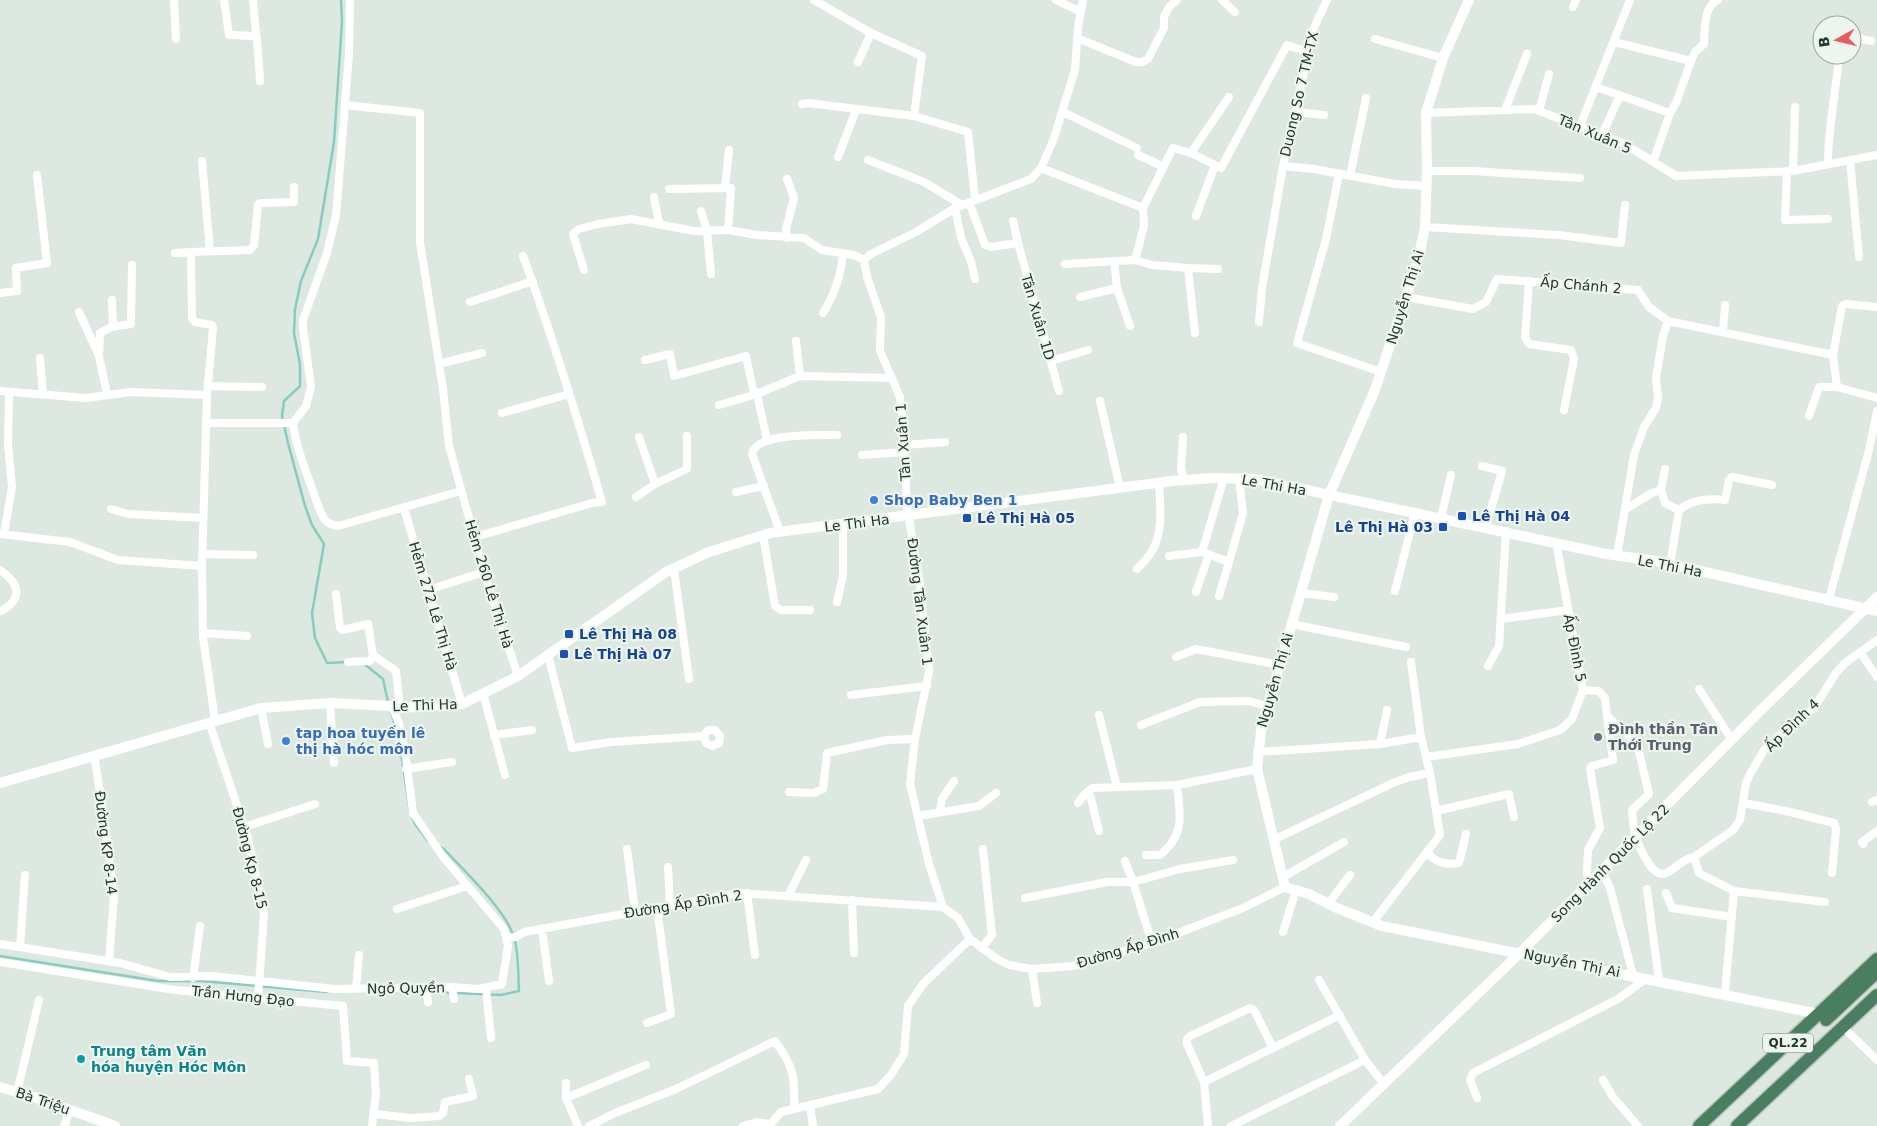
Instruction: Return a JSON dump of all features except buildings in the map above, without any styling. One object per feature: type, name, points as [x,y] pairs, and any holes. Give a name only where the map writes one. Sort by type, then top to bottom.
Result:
[{"type":"highway","name":"QL.22","points":[[1711,1126],[1825,1015],[1877,959]]},
{"type":"highway","name":"QL.22","points":[[1699,1126],[1825,1015],[1877,972]]},
{"type":"highway","name":"QL.22","points":[[1748,1126],[1846,1030],[1877,995]]},
{"type":"highway","name":"QL.22","points":[[1737,1126],[1877,1005]]},
{"type":"street","points":[[174,0],[176,39]]},
{"type":"street","points":[[224,0],[229,35],[256,36]]},
{"type":"street","points":[[253,0],[260,82]]},
{"type":"street","points":[[207,423],[288,423],[306,406],[311,387],[303,320],[327,253],[336,216],[349,54],[350,0]]},
{"type":"street","points":[[814,0],[871,34],[922,56],[914,116]]},
{"type":"street","points":[[1056,0],[1081,12]]},
{"type":"street","points":[[584,270],[572,234],[579,229],[598,224],[630,219],[694,231],[728,230],[787,238],[804,238],[822,250],[854,255],[864,260],[871,254],[916,232],[965,203],[1031,179],[1041,168],[1063,112],[1075,70],[1077,38],[1084,0]]},
{"type":"street","points":[[1077,38],[1136,62],[1142,62],[1148,59],[1164,28],[1164,17],[1177,0]]},
{"type":"street","points":[[1222,0],[1235,12]]},
{"type":"street","name":"Duong So 7 TM-TX","points":[[1328,0],[1310,36],[1296,112],[1283,166],[1396,184],[1426,186]]},
{"type":"street","name":"Nguyễn Thị Ai","points":[[1469,0],[1443,58],[1426,113],[1427,171],[1425,227],[1418,260],[1375,390],[1329,495],[1262,722],[1256,769],[1272,840],[1284,882],[1296,890],[1382,926],[1725,993],[1825,1015]]},
{"type":"street","points":[[1580,126],[1630,0]]},
{"type":"street","points":[[1653,162],[1691,61],[1695,52],[1704,44],[1708,10],[1718,0]]},
{"type":"street","points":[[858,62],[871,34]]},
{"type":"street","points":[[1375,39],[1443,58]]},
{"type":"street","points":[[1862,39],[1871,41]]},
{"type":"street","points":[[1614,42],[1691,61]]},
{"type":"street","points":[[1135,260],[1144,226],[1143,208],[1173,148],[1221,168],[1287,45],[1308,52]]},
{"type":"street","points":[[1505,110],[1527,54]]},
{"type":"street","points":[[1828,164],[1828,134],[1838,65]]},
{"type":"street","points":[[1539,111],[1550,74]]},
{"type":"street","points":[[1596,86],[1670,113]]},
{"type":"street","points":[[1602,135],[1620,95]]},
{"type":"street","points":[[1191,154],[1229,97]]},
{"type":"street","points":[[1350,176],[1366,98]]},
{"type":"street","points":[[802,104],[808,103],[914,116],[968,132],[965,203],[961,238],[971,260],[975,279]]},
{"type":"street","name":"Hẻm 260 Lê Thị Hà","points":[[345,104],[420,113],[420,242],[439,364],[449,446],[484,572],[518,676]]},
{"type":"street","points":[[1795,108],[1785,220],[1828,219]]},
{"type":"street","name":"Tân Xuân 5","points":[[1426,113],[1534,109],[1623,143],[1676,176],[1790,171],[1850,160],[1877,158]]},
{"type":"street","points":[[838,157],[856,110]]},
{"type":"street","points":[[1063,112],[1164,167]]},
{"type":"street","points":[[1296,112],[1324,115]]},
{"type":"street","points":[[725,188],[729,150]]},
{"type":"street","points":[[868,160],[924,182],[965,203],[985,246],[991,247],[1018,243]]},
{"type":"street","points":[[1850,160],[1859,257]]},
{"type":"street","points":[[202,161],[210,251]]},
{"type":"street","points":[[1196,216],[1214,165]]},
{"type":"street","points":[[1259,322],[1262,288],[1283,166]]},
{"type":"street","points":[[1041,168],[1143,208]]},
{"type":"street","points":[[1427,171],[1483,171],[1580,178]]},
{"type":"street","points":[[1339,174],[1324,248],[1297,343],[1381,372]]},
{"type":"street","points":[[0,293],[17,291],[16,268],[46,263],[37,176]]},
{"type":"street","points":[[787,179],[794,198],[786,229],[787,238]]},
{"type":"street","points":[[175,253],[250,250],[252,248],[258,204],[294,202],[294,187]]},
{"type":"street","points":[[669,189],[731,188],[728,230]]},
{"type":"street","points":[[654,197],[659,223]]},
{"type":"street","points":[[1425,227],[1559,235],[1621,243],[1625,205]]},
{"type":"street","points":[[701,211],[706,230],[711,274]]},
{"type":"street","name":"Tân Xuân 1D","points":[[1013,221],[1059,391]]},
{"type":"street","name":"Đường Kp 8-15","points":[[192,252],[192,318],[195,322],[212,325],[213,328],[208,391],[203,518],[202,633],[212,721],[244,827],[264,915],[258,998]]},
{"type":"street","points":[[823,313],[832,299],[841,272],[843,254]]},
{"type":"street","points":[[475,536],[584,505],[602,502],[569,394],[523,256]]},
{"type":"street","name":"Tân Xuân 1","points":[[864,260],[867,276],[881,317],[880,351],[900,397],[908,516]]},
{"type":"street","points":[[1065,264],[1135,260],[1188,268],[1218,269]]},
{"type":"street","points":[[1114,262],[1117,288],[1130,326]]},
{"type":"street","points":[[99,356],[100,333],[113,327],[130,324],[132,265]]},
{"type":"street","points":[[1188,268],[1195,333]]},
{"type":"street","name":"Ấp Chánh 2","points":[[1406,297],[1473,309],[1486,302],[1497,279],[1638,290],[1649,307],[1668,321],[1833,355]]},
{"type":"street","points":[[470,302],[532,281]]},
{"type":"street","points":[[1529,281],[1525,337],[1528,344],[1572,350],[1574,359],[1564,410]]},
{"type":"street","points":[[1080,297],[1117,288]]},
{"type":"street","points":[[112,300],[113,327]]},
{"type":"street","points":[[1837,387],[1833,355],[1842,306],[1846,304],[1877,307]]},
{"type":"street","points":[[1723,332],[1725,305]]},
{"type":"street","points":[[79,312],[99,356],[107,394]]},
{"type":"street","points":[[1617,556],[1634,455],[1644,427],[1656,408],[1658,398],[1656,378],[1663,336],[1668,321]]},
{"type":"street","points":[[796,341],[800,376]]},
{"type":"street","points":[[1051,361],[1088,350]]},
{"type":"street","points":[[439,364],[482,353]]},
{"type":"street","points":[[645,360],[670,354],[674,376],[746,356],[767,440]]},
{"type":"street","points":[[40,358],[43,395]]},
{"type":"street","points":[[719,406],[757,394],[800,376],[892,378]]},
{"type":"street","points":[[1809,416],[1819,387],[1837,387],[1877,398]]},
{"type":"street","points":[[0,391],[86,398],[131,392],[262,388]]},
{"type":"street","points":[[9,393],[8,446],[12,487],[2,534],[70,542],[118,560],[202,566]]},
{"type":"street","points":[[502,413],[569,394]]},
{"type":"street","points":[[1100,401],[1120,488]]},
{"type":"street","points":[[1829,599],[1869,450],[1877,410]]},
{"type":"street","points":[[288,423],[326,522],[338,526],[461,491]]},
{"type":"street","points":[[780,532],[752,454],[756,445],[767,440],[798,435],[837,435]]},
{"type":"street","points":[[636,497],[655,484],[687,469],[687,436]]},
{"type":"street","points":[[639,437],[655,484]]},
{"type":"street","points":[[1183,437],[1182,468],[1184,480]]},
{"type":"street","points":[[862,455],[945,442]]},
{"type":"street","points":[[1482,466],[1502,471],[1486,527]]},
{"type":"street","points":[[1665,469],[1662,490],[1665,503],[1679,510]]},
{"type":"street","points":[[1441,518],[1451,475]]},
{"type":"street","points":[[1670,565],[1679,510],[1688,503],[1708,498],[1725,500],[1729,480],[1732,477],[1772,485]]},
{"type":"street","points":[[1196,592],[1224,478]]},
{"type":"street","name":"Le Thi Ha","points":[[0,783],[261,708],[330,703],[396,707],[462,704],[518,676],[646,586],[674,569],[709,552],[763,535],[1159,482],[1224,478],[1255,479],[1872,609]]},
{"type":"street","points":[[1219,596],[1244,513],[1239,478]]},
{"type":"street","points":[[1137,570],[1153,551],[1159,532],[1161,516],[1159,482]]},
{"type":"street","points":[[736,492],[764,486]]},
{"type":"street","points":[[1626,509],[1652,493],[1662,490]]},
{"type":"street","name":"Hẻm 272 Lê Thị Hà","points":[[404,508],[462,704]]},
{"type":"street","points":[[111,509],[128,514],[203,518]]},
{"type":"street","points":[[1395,591],[1415,512]]},
{"type":"street","name":"Đường Tân Xuân 1","points":[[908,516],[926,633],[929,672],[915,739],[910,784],[929,864],[943,907],[958,918],[970,939]]},
{"type":"street","points":[[837,602],[843,576],[843,524]]},
{"type":"street","points":[[1488,666],[1499,646],[1506,531]]},
{"type":"street","points":[[763,535],[775,606],[781,610],[810,610]]},
{"type":"street","name":"Ấp Đình 5","points":[[1426,757],[1518,744],[1560,730],[1572,719],[1583,690],[1556,542]]},
{"type":"street","points":[[1169,556],[1206,553],[1229,562]]},
{"type":"street","points":[[202,554],[253,555]]},
{"type":"street","points":[[674,569],[689,680]]},
{"type":"street","points":[[0,570],[10,577],[16,591],[14,601],[2,611]]},
{"type":"street","points":[[428,590],[484,572]]},
{"type":"street","points":[[1301,593],[1334,597]]},
{"type":"street","points":[[336,594],[340,628],[342,630],[368,624],[374,655],[370,661],[348,662]]},
{"type":"street","name":"Song Hành Quốc Lộ 22","points":[[1340,1126],[1520,954],[1732,740],[1872,609],[1877,597]]},
{"type":"street","points":[[1501,619],[1568,610]]},
{"type":"street","points":[[1291,624],[1406,647]]},
{"type":"street","points":[[202,633],[248,636]]},
{"type":"street","name":"Ấp Đình 4","points":[[1636,837],[1648,864],[1657,873],[1663,874],[1733,830],[1740,820],[1750,774],[1764,750],[1814,708],[1836,673],[1845,663],[1877,640]]},
{"type":"street","points":[[1176,656],[1196,649],[1280,665]]},
{"type":"street","points":[[1860,652],[1877,677]]},
{"type":"street","points":[[374,655],[396,670],[396,707],[406,758],[411,769],[413,813],[444,858],[512,938],[508,946],[502,984],[486,990],[492,1038]]},
{"type":"street","points":[[548,655],[572,748],[611,742],[704,736]]},
{"type":"street","points":[[1373,922],[1440,835],[1430,774],[1421,738],[1412,662]]},
{"type":"street","points":[[851,696],[927,686]]},
{"type":"street","points":[[1698,689],[1732,740]]},
{"type":"street","points":[[1583,690],[1599,691],[1606,698],[1613,760],[1592,766],[1589,774],[1600,828],[1588,850],[1587,873],[1590,883]]},
{"type":"street","points":[[483,694],[505,775]]},
{"type":"street","points":[[1141,726],[1200,702],[1249,701],[1266,706]]},
{"type":"street","points":[[330,703],[334,763]]},
{"type":"street","points":[[261,708],[268,744]]},
{"type":"street","points":[[1380,744],[1387,710]]},
{"type":"street","points":[[1099,715],[1117,787]]},
{"type":"street","points":[[1607,716],[1630,737],[1639,752],[1649,794],[1632,810],[1636,837]]},
{"type":"street","points":[[494,735],[532,730]]},
{"type":"street","points":[[1257,752],[1380,744],[1421,738]]},
{"type":"street","points":[[789,792],[814,793],[823,789],[827,753],[887,740],[915,739]]},
{"type":"street","name":"Đường KP 8-14","points":[[94,755],[114,896],[109,962]]},
{"type":"street","points":[[411,769],[452,762]]},
{"type":"street","points":[[1078,803],[1092,788],[1176,785],[1256,769]]},
{"type":"street","points":[[1272,840],[1393,783],[1430,774]]},
{"type":"street","points":[[940,812],[942,799],[954,781]]},
{"type":"street","points":[[1146,855],[1160,855],[1174,841],[1179,828],[1180,814],[1176,785]]},
{"type":"street","points":[[1089,791],[1098,831]]},
{"type":"street","points":[[918,816],[979,806],[996,793]]},
{"type":"street","points":[[1436,811],[1509,794],[1514,817]]},
{"type":"street","points":[[1743,803],[1786,810],[1834,823],[1836,829],[1832,873]]},
{"type":"street","points":[[244,827],[315,804]]},
{"type":"street","points":[[1863,844],[1864,839],[1877,831]]},
{"type":"street","points":[[1427,852],[1434,860],[1448,865],[1459,863],[1466,834]]},
{"type":"street","name":"Đường Ấp Đình","points":[[970,939],[997,959],[1010,965],[1032,969],[1073,966],[1152,943],[1243,908],[1344,842]]},
{"type":"street","points":[[982,948],[992,935],[983,849]]},
{"type":"street","points":[[627,850],[635,911]]},
{"type":"street","points":[[1694,856],[1699,873],[1734,891],[1825,902]]},
{"type":"street","points":[[788,896],[806,860]]},
{"type":"street","points":[[1025,898],[1107,882],[1133,882],[1180,869],[1233,860]]},
{"type":"street","points":[[1125,861],[1152,943]]},
{"type":"street","points":[[668,867],[670,905]]},
{"type":"street","points":[[1602,871],[1610,888],[1633,975]]},
{"type":"street","points":[[20,947],[25,875]]},
{"type":"street","points":[[1328,904],[1350,875]]},
{"type":"street","points":[[397,909],[467,886]]},
{"type":"street","points":[[1647,889],[1659,980]]},
{"type":"street","points":[[1283,932],[1296,890]]},
{"type":"street","points":[[1725,993],[1734,891]]},
{"type":"street","name":"Đường Ấp Đình 2","points":[[512,938],[524,932],[739,893],[943,907]]},
{"type":"street","points":[[747,893],[755,955]]},
{"type":"street","points":[[1666,893],[1672,908],[1732,918]]},
{"type":"street","points":[[852,900],[854,952]]},
{"type":"street","points":[[647,1023],[671,1014],[657,907]]},
{"type":"street","points":[[193,978],[200,926]]},
{"type":"street","points":[[542,929],[549,981]]},
{"type":"street","points":[[744,1126],[757,1122],[770,1125],[781,1112],[878,1089],[891,1075],[904,1054],[908,1006],[923,984],[970,939]]},
{"type":"street","name":"Ngô Quyền","points":[[0,944],[109,962],[170,977],[193,978],[212,976],[335,989],[452,988],[486,990]]},
{"type":"street","points":[[356,989],[359,955]]},
{"type":"street","name":"Trần Hưng Đạo","points":[[0,962],[175,990],[343,1006],[347,1061],[374,1063],[374,1114],[372,1126]]},
{"type":"street","points":[[1032,969],[1037,1003]]},
{"type":"street","points":[[1477,1098],[1470,1080],[1473,1074],[1618,999],[1647,978]]},
{"type":"street","points":[[1319,980],[1365,1060],[1383,1083]]},
{"type":"street","points":[[426,988],[428,1000]]},
{"type":"street","points":[[452,988],[454,999]]},
{"type":"street","points":[[17,1092],[39,1000]]},
{"type":"street","points":[[1208,1126],[1204,1082],[1187,1044],[1187,1039],[1250,1008],[1254,1010],[1273,1048]]},
{"type":"street","points":[[1204,1082],[1340,1015]]},
{"type":"street","points":[[1846,1030],[1877,1060]]},
{"type":"street","points":[[589,1126],[615,1113],[676,1089],[775,1041],[785,1055],[795,1079],[794,1109]]},
{"type":"street","points":[[1231,1126],[1365,1060]]},
{"type":"street","points":[[566,1098],[646,1065]]},
{"type":"street","points":[[374,1114],[411,1118],[440,1116],[445,1102],[473,1096],[469,1079]]},
{"type":"street","points":[[1603,1080],[1613,1097],[1638,1126]]},
{"type":"street","points":[[566,1083],[566,1098],[578,1126]]},
{"type":"street","name":"Bà Triệu","points":[[0,1087],[115,1126]]},
{"type":"street","points":[[810,1105],[813,1126]]},
{"type":"street","points":[[64,1126],[70,1110]]},
{"type":"waterway","points":[[341,0],[342,21],[334,142],[318,239],[301,281],[295,309],[294,333],[300,365],[300,386],[284,401],[282,416],[305,506],[312,525],[324,544],[312,613],[315,638],[327,663],[348,662]]},
{"type":"waterway","points":[[363,663],[383,679],[388,702]]},
{"type":"waterway","points":[[391,712],[398,736]]},
{"type":"waterway","points":[[401,753],[410,812]]},
{"type":"waterway","points":[[412,817],[428,841]]},
{"type":"waterway","points":[[410,991],[501,995],[519,991],[517,950],[509,926],[483,891],[440,847]]},
{"type":"waterway","points":[[0,956],[158,981],[201,981],[327,992]]},
{"type":"place","name":"Shop Baby Ben 1","points":[[874,500]]},
{"type":"place","name":"Lê Thị Hà 04","points":[[1462,516]]},
{"type":"place","name":"Lê Thị Hà 05","points":[[967,518]]},
{"type":"place","name":"Lê Thị Hà 03","points":[[1443,527]]},
{"type":"place","name":"Lê Thị Hà 08","points":[[569,634]]},
{"type":"place","name":"Lê Thị Hà 07","points":[[564,654]]},
{"type":"place","name":"Đình thần Tân Thới Trung","points":[[1598,737]]},
{"type":"place","name":"tap hoa tuyến lê thị hà hóc môn","points":[[286,741]]},
{"type":"place","name":"Trung tâm Văn hóa huyện Hóc Môn","points":[[81,1059]]}]
